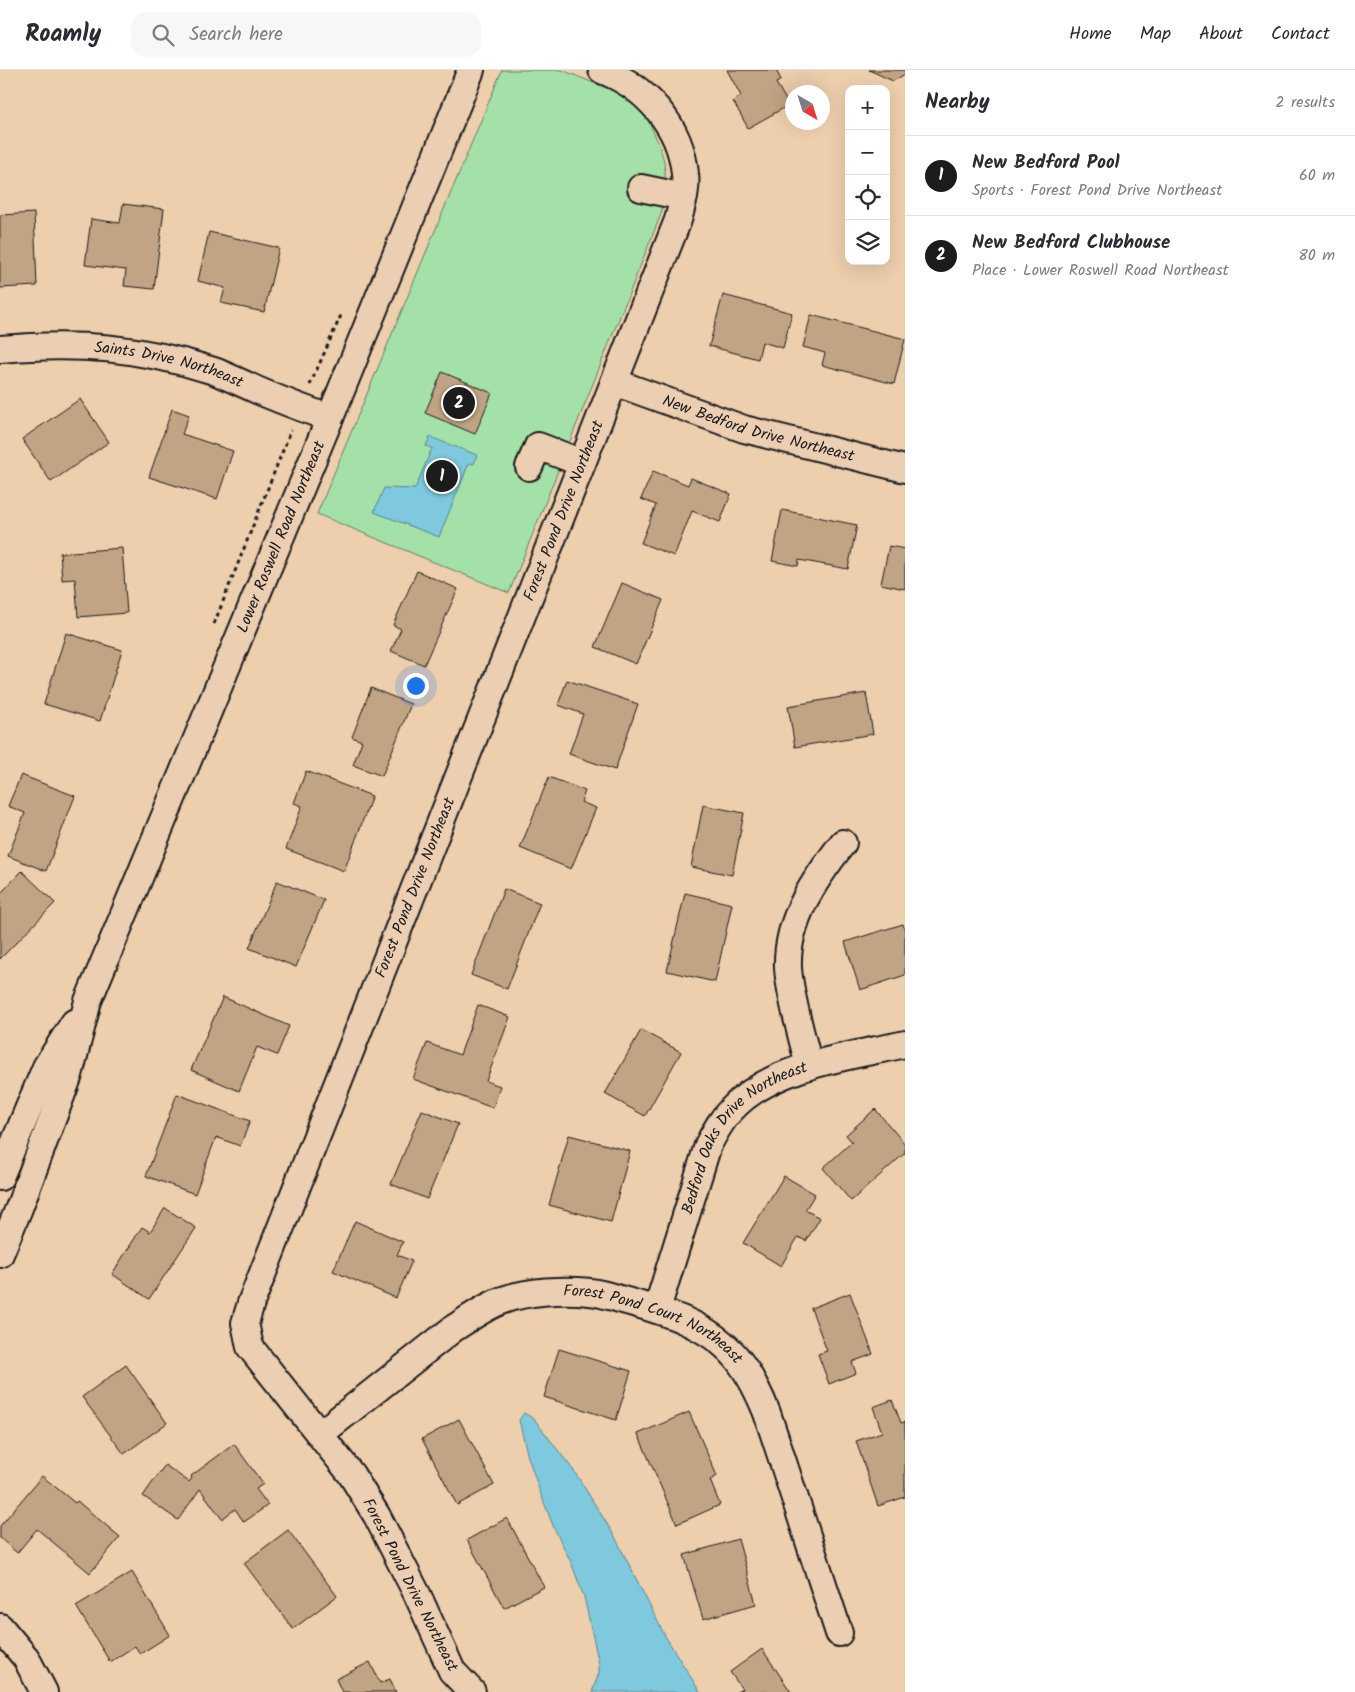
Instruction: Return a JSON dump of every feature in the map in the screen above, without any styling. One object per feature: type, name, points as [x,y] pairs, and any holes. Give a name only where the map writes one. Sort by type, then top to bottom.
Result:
[{"type":"street","name":"Lower Roswell Road Northeast","points":[[0,1254],[69,1075],[88,1001],[330,418],[471,70]]},
{"type":"street","name":"Forest Pond Drive Northeast","points":[[472,1692],[452,1671],[417,1594],[377,1516],[350,1474],[320,1434],[250,1347],[246,1323],[251,1303],[678,220],[684,197],[686,174],[674,133],[666,118],[642,94],[629,84],[602,70]]},
{"type":"street","points":[[641,188],[684,197]]},
{"type":"street","name":"Saints Drive Northeast","points":[[0,349],[74,345],[116,348],[161,356],[215,372],[295,406],[330,418]]},
{"type":"street","name":"New Bedford Drive Northeast","points":[[614,382],[744,429],[905,469]]},
{"type":"street","points":[[529,467],[538,446],[582,463]]},
{"type":"street","points":[[809,1066],[790,982],[788,968],[789,946],[797,914],[827,864],[843,844]]},
{"type":"street","name":"Lower Roswell Road Northeast","points":[[0,1177],[46,1067],[88,1001]]},
{"type":"street","name":"Bedford Oaks Drive Northeast","points":[[657,1309],[708,1145],[718,1126],[732,1108],[751,1093],[773,1080],[809,1066],[905,1044]]},
{"type":"street","name":"Forest Pond Court Northeast","points":[[320,1434],[454,1328],[477,1313],[503,1300],[547,1292],[591,1292],[657,1309],[691,1324],[716,1338],[736,1357],[754,1383],[768,1413],[839,1632]]},
{"type":"street","points":[[0,1627],[26,1658],[44,1692]]},
{"type":"green space","points":[[502,70],[562,70],[611,90],[630,101],[648,120],[658,142],[664,161],[666,188],[661,214],[509,593],[317,514]]},
{"type":"water","points":[[430,437],[477,455],[474,464],[469,463],[439,537],[374,512],[384,488],[415,489],[432,448],[426,446]]},
{"type":"water","points":[[524,1413],[534,1419],[574,1471],[614,1535],[665,1636],[700,1692],[592,1692],[599,1673],[599,1664],[584,1597],[571,1562],[554,1528],[528,1457],[519,1420]]},
{"type":"building","points":[[727,70],[776,70],[781,80],[776,83],[785,98],[785,107],[748,128],[733,101],[741,96]]},
{"type":"building","points":[[869,70],[905,70],[905,74],[893,81]]},
{"type":"building","points":[[123,204],[164,209],[154,289],[124,286],[126,270],[85,265],[91,219],[120,223]]},
{"type":"building","points":[[34,213],[37,286],[0,288],[0,215]]},
{"type":"building","points":[[209,232],[279,248],[264,312],[221,303],[225,288],[198,281]]},
{"type":"building","points":[[723,295],[792,313],[783,348],[762,342],[758,359],[709,346]]},
{"type":"building","points":[[811,315],[905,339],[894,384],[822,365],[825,353],[803,347]]},
{"type":"building","points":[[442,372],[492,393],[475,434],[425,413]]},
{"type":"building","points":[[80,399],[109,442],[51,482],[22,439]]},
{"type":"building","points":[[172,409],[189,415],[182,434],[233,451],[217,499],[149,477]]},
{"type":"building","points":[[653,471],[688,485],[691,478],[731,494],[720,522],[692,511],[674,556],[641,543],[656,505],[641,499]]},
{"type":"building","points":[[782,510],[857,525],[848,569],[799,560],[798,566],[772,561]]},
{"type":"building","points":[[889,546],[905,549],[905,589],[881,584]]},
{"type":"building","points":[[122,548],[127,613],[78,617],[75,579],[62,580],[60,553]]},
{"type":"building","points":[[417,571],[458,589],[424,665],[391,651],[401,629],[393,625]]},
{"type":"building","points":[[622,583],[663,600],[636,664],[595,647]]},
{"type":"building","points":[[66,633],[122,650],[100,721],[44,704]]},
{"type":"building","points":[[567,680],[638,704],[615,770],[569,754],[583,714],[558,705]]},
{"type":"building","points":[[371,688],[411,704],[382,776],[353,765],[362,741],[352,737]]},
{"type":"building","points":[[866,693],[873,734],[795,747],[788,706]]},
{"type":"building","points":[[306,771],[372,796],[344,871],[286,849],[302,806],[294,803]]},
{"type":"building","points":[[21,775],[75,796],[46,871],[8,856],[25,813],[8,806]]},
{"type":"building","points":[[549,777],[585,791],[581,802],[596,808],[571,869],[520,848]]},
{"type":"building","points":[[703,805],[744,813],[732,875],[691,867]]},
{"type":"building","points":[[22,871],[55,903],[0,959],[0,894]]},
{"type":"building","points":[[277,881],[324,900],[296,967],[249,948]]},
{"type":"building","points":[[504,889],[540,903],[507,989],[471,975]]},
{"type":"building","points":[[685,893],[732,904],[715,982],[667,971]]},
{"type":"building","points":[[903,924],[905,932],[905,975],[860,990],[845,942]]},
{"type":"building","points":[[223,997],[289,1026],[277,1055],[257,1047],[239,1091],[191,1070]]},
{"type":"building","points":[[478,1005],[510,1017],[486,1081],[500,1086],[493,1108],[413,1079],[427,1043],[460,1055]]},
{"type":"building","points":[[641,1030],[681,1052],[645,1116],[605,1094]]},
{"type":"building","points":[[177,1094],[250,1121],[240,1146],[216,1137],[195,1194],[146,1176]]},
{"type":"building","points":[[875,1109],[905,1144],[905,1153],[851,1201],[823,1168],[852,1142],[846,1135]]},
{"type":"building","points":[[422,1110],[458,1124],[427,1199],[391,1184]]},
{"type":"building","points":[[569,1135],[630,1151],[611,1222],[549,1205]]},
{"type":"building","points":[[784,1176],[815,1194],[805,1210],[820,1218],[806,1241],[798,1237],[781,1266],[743,1243]]},
{"type":"building","points":[[165,1208],[196,1228],[149,1299],[112,1274],[142,1227],[150,1232]]},
{"type":"building","points":[[355,1221],[403,1242],[397,1255],[412,1261],[396,1298],[333,1271]]},
{"type":"building","points":[[850,1293],[873,1354],[852,1362],[856,1373],[829,1384],[818,1354],[827,1351],[811,1308]]},
{"type":"building","points":[[559,1349],[631,1371],[616,1420],[544,1397]]},
{"type":"building","points":[[126,1365],[167,1423],[124,1454],[82,1397]]},
{"type":"building","points":[[892,1400],[901,1423],[905,1422],[905,1497],[878,1506],[856,1441],[882,1432],[873,1407]]},
{"type":"building","points":[[689,1412],[717,1476],[710,1480],[720,1505],[677,1524],[638,1434]]},
{"type":"building","points":[[459,1419],[494,1485],[457,1505],[422,1439]]},
{"type":"building","points":[[234,1444],[263,1484],[256,1489],[268,1505],[244,1522],[235,1509],[222,1519],[200,1489],[178,1520],[143,1496],[165,1465],[189,1482],[192,1478],[191,1476]]},
{"type":"building","points":[[42,1476],[75,1503],[77,1501],[120,1537],[90,1573],[37,1529],[17,1553],[0,1538],[0,1526]]},
{"type":"building","points":[[507,1518],[544,1587],[504,1608],[467,1540]]},
{"type":"building","points":[[288,1530],[337,1596],[293,1629],[244,1563]]},
{"type":"building","points":[[738,1539],[756,1604],[703,1619],[684,1555]]},
{"type":"building","points":[[132,1572],[170,1635],[140,1654],[135,1646],[110,1662],[76,1606]]},
{"type":"building","points":[[762,1649],[791,1692],[737,1692],[742,1689],[730,1672]]},
{"type":"building","points":[[370,1662],[380,1683],[390,1679],[396,1692],[342,1692],[336,1679]]},
{"type":"place","name":"New Bedford Clubhouse","points":[[459,403]]},
{"type":"place","name":"New Bedford Pool","points":[[442,476]]}]
